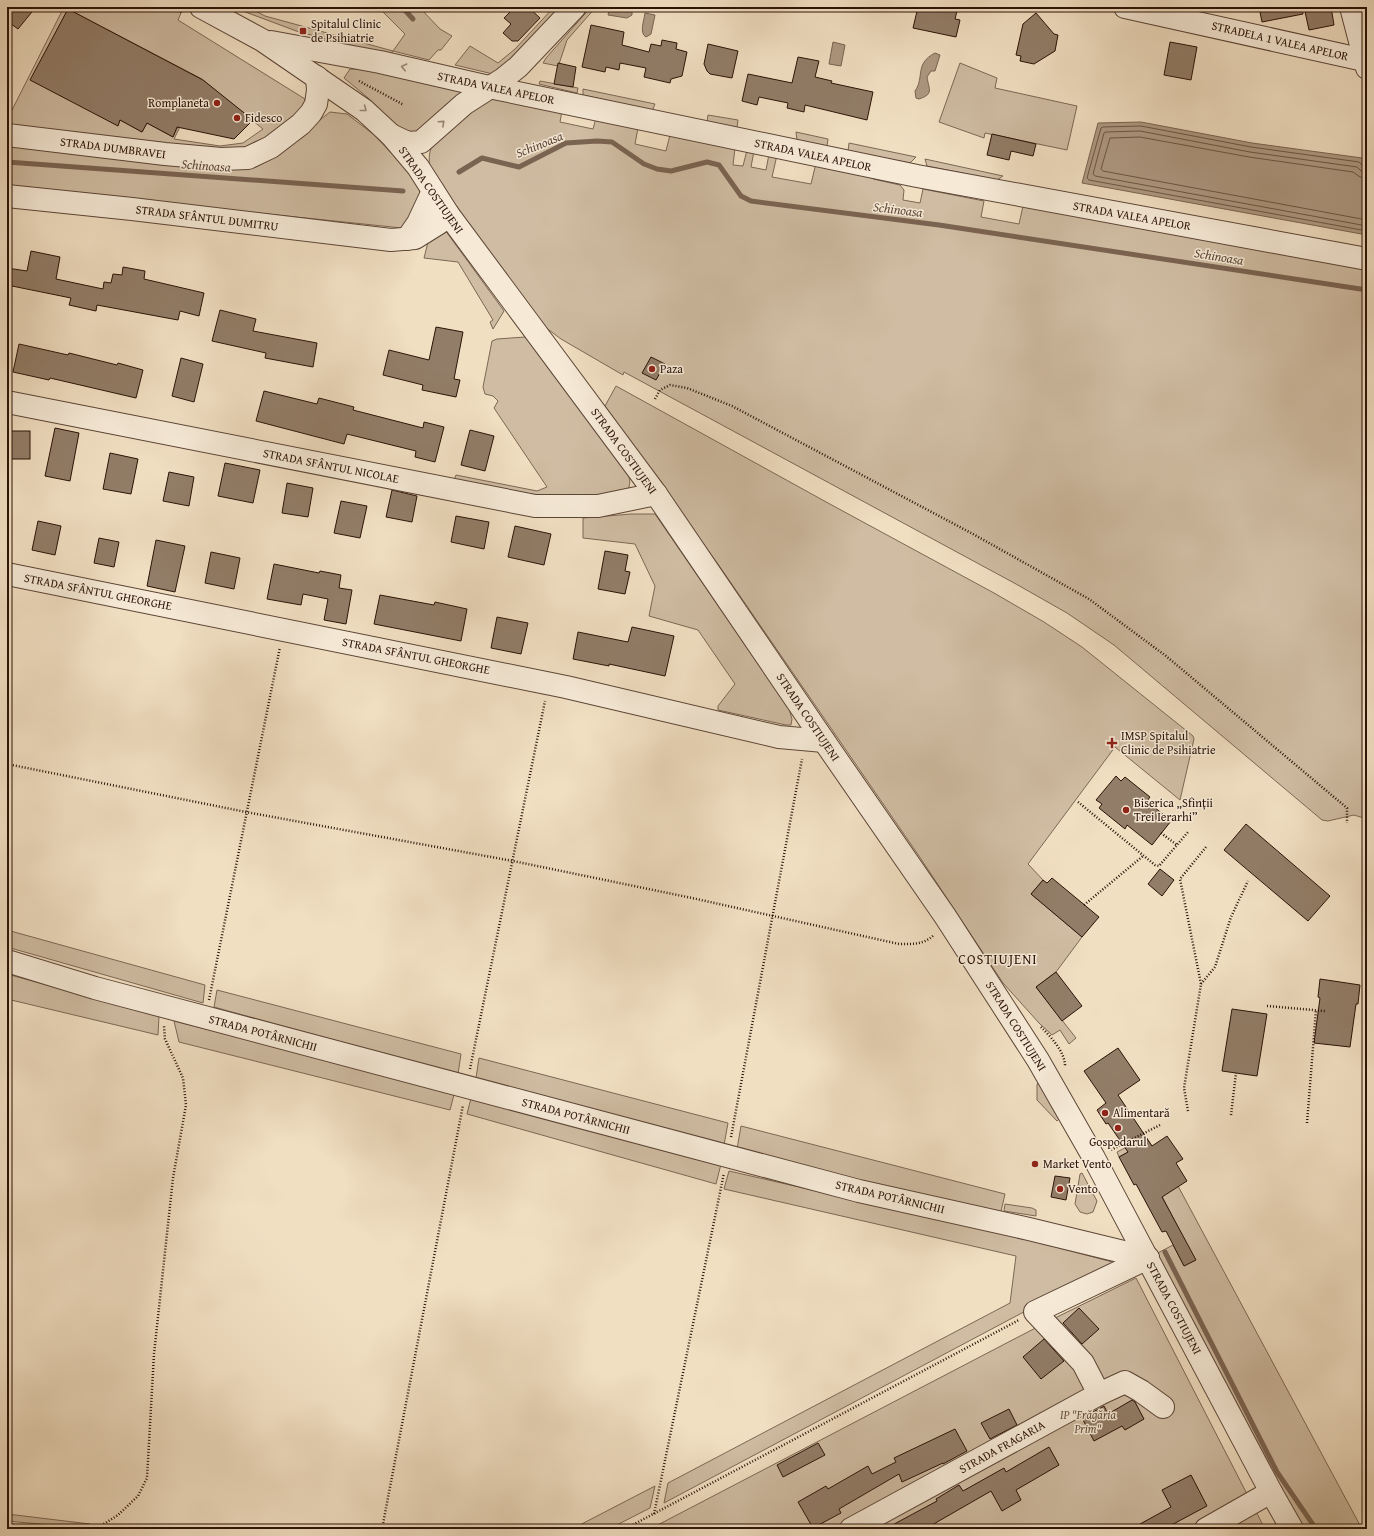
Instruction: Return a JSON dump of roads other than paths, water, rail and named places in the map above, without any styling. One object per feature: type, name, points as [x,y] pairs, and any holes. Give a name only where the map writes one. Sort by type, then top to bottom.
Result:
[{"type":"street","name":"STRADA COSTIUJENI","points":[[201,7],[262,40],[336,89],[364,110],[391,135],[418,168],[448,214],[656,494],[815,741],[945,916],[1038,1060],[1094,1158],[1292,1529]]},
{"type":"street","points":[[391,135],[408,143],[421,142],[464,104],[503,79],[518,67],[575,7]]},
{"type":"street","name":"STRADELA 1 VALEA APELOR","points":[[1125,7],[1157,10],[1366,64]]},
{"type":"street","points":[[1351,7],[1366,64]]},
{"type":"street","name":"STRADA VALEA APELOR","points":[[262,40],[351,57],[917,176],[1367,259]]},
{"type":"street","points":[[336,89],[331,74],[338,62],[351,57]]},
{"type":"street","name":"STRADA DUMBRAVEI","points":[[7,135],[165,154],[221,159],[248,158],[271,147],[301,124],[311,113],[316,104],[318,90],[317,77]]},
{"type":"street","points":[[447,78],[460,85],[465,93],[464,104]]},
{"type":"street","points":[[418,168],[421,142]]},
{"type":"street","points":[[406,240],[418,223],[433,191]]},
{"type":"street","name":"STRADA SFÂNTUL DUMITRU","points":[[7,196],[132,209],[391,240],[406,240],[415,238],[439,223],[448,214]]},
{"type":"street","name":"STRADA SFÂNTUL NICOLAE","points":[[7,402],[535,506],[598,506],[656,494]]},
{"type":"street","name":"STRADA SFÂNTUL GHEORGHE","points":[[7,574],[549,683],[779,737],[815,741]]},
{"type":"street","name":"STRADA POTÂRNICHII","points":[[7,961],[95,988],[727,1157],[859,1191],[1021,1227],[1148,1258]]},
{"type":"street","points":[[1099,1394],[1083,1363],[1035,1312],[1148,1258]]},
{"type":"street","name":"STRADA FRAGARIA","points":[[851,1529],[1099,1394],[1125,1382],[1141,1391],[1163,1407]]},
{"type":"street","points":[[1206,1529],[1271,1492]]},
{"type":"water","points":[[610,7],[629,8],[632,11],[632,15],[627,18],[608,15]]},
{"type":"water","points":[[645,13],[655,15],[651,34],[646,37],[642,30]]},
{"type":"water","points":[[833,42],[845,45],[841,66],[829,64]]},
{"type":"water","points":[[935,53],[940,55],[935,71],[931,71],[927,77],[929,93],[919,99],[916,98],[915,91],[918,86],[922,66],[929,57]]},
{"type":"water","points":[[1141,122],[1252,143],[1362,158],[1367,165],[1367,235],[1082,183],[1098,123]]},
{"type":"waterway","points":[[402,7],[413,19]]},
{"type":"waterway","name":"Schinoasa","points":[[459,172],[482,158],[519,167],[566,143],[597,141],[612,142],[644,164],[657,169],[671,171],[707,162],[719,165],[741,196],[751,201],[939,225],[1367,290]]},
{"type":"waterway","name":"Schinoasa","points":[[7,162],[403,191]]},
{"type":"waterway","points":[[1165,1252],[1277,1472],[1316,1529]]},
{"type":"place","name":"Spitalul Clinic de Psihiatrie","points":[[303,31]]},
{"type":"place","name":"Romplaneta","points":[[217,103]]},
{"type":"place","name":"Fidesco","points":[[237,118]]},
{"type":"place","name":"Paza","points":[[652,369]]},
{"type":"place","name":"IMSP Spitalul Clinic de Psihiatrie","points":[[1112,743]]},
{"type":"place","name":"Biserica „Sfinții Trei Ierarhi”","points":[[1126,810]]},
{"type":"place","name":"Alimentară","points":[[1105,1113]]},
{"type":"place","name":"Gospodarul","points":[[1118,1128]]},
{"type":"place","name":"Market Vento","points":[[1035,1164]]},
{"type":"place","name":"Vento","points":[[1060,1189]]},
{"type":"district","name":"COSTIUJENI","points":[[998,959]]},
{"type":"park label","name":"IP \"Frăgăria Prim\"","points":[[1088,1422]]}]
